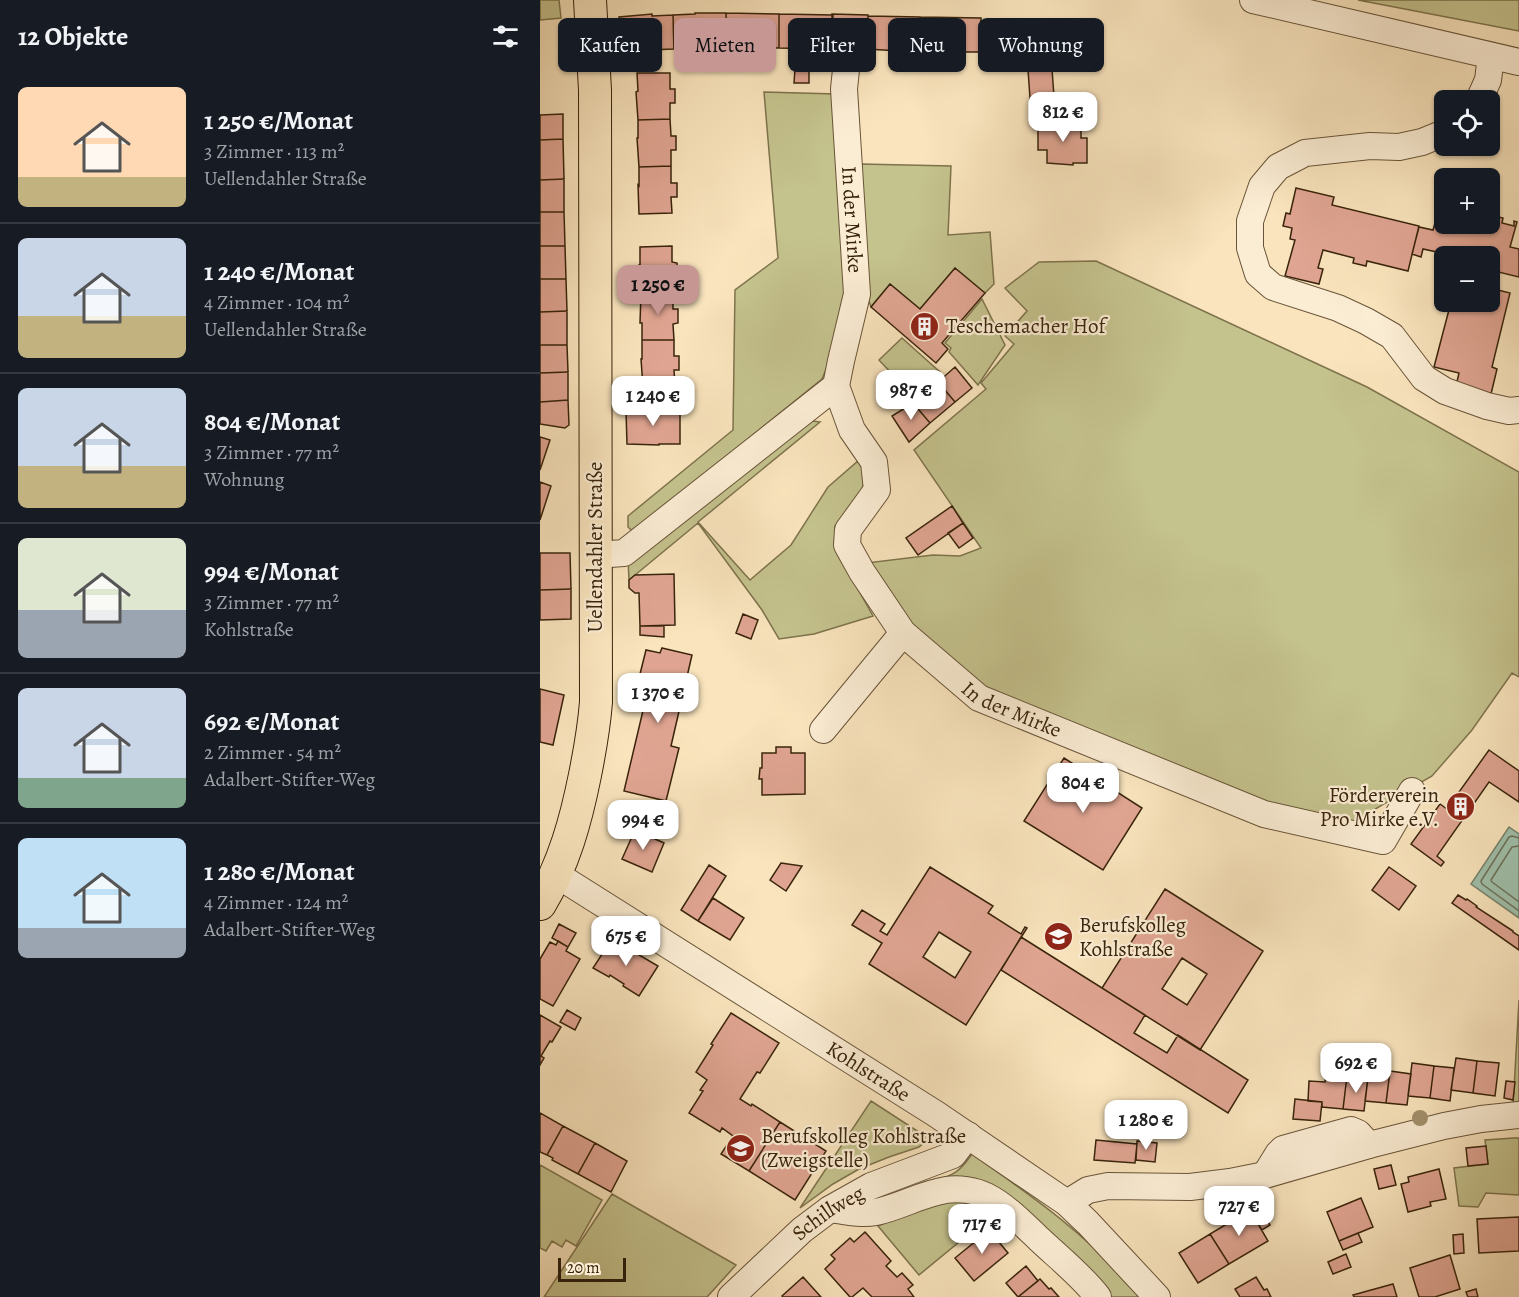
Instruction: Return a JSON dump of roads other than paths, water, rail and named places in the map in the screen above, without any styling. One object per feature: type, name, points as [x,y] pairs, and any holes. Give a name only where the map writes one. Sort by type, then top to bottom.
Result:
[{"type":"main road","name":"Uellendahler Straße","points":[[540,904],[557,875],[572,832],[594,729],[596,702],[595,90],[590,0]]},
{"type":"street","points":[[1253,0],[1519,62]]},
{"type":"street","points":[[1484,90],[1488,80],[1491,56]]},
{"type":"street","name":"In der Mirke","points":[[846,72],[844,89],[857,294],[836,386],[852,430],[874,462],[877,490],[848,530],[847,544],[862,572],[903,633],[979,698],[1264,814],[1383,840],[1412,791]]},
{"type":"street","points":[[1434,137],[1422,142],[1398,147],[1370,146],[1305,153],[1278,167],[1262,186],[1250,220],[1250,248],[1258,274],[1273,287],[1338,308],[1392,336],[1424,378],[1445,391],[1487,406],[1509,411],[1519,410]]},
{"type":"street","points":[[595,555],[624,552],[836,386]]},
{"type":"street","points":[[823,730],[903,633]]},
{"type":"street","name":"Kohlstraße","points":[[557,875],[936,1114],[1066,1203],[1088,1223],[1157,1297]]},
{"type":"street","points":[[1066,1203],[1088,1190],[1108,1186],[1190,1187],[1264,1175],[1283,1149],[1351,1130],[1358,1133],[1370,1145],[1444,1126],[1519,1115]]},
{"type":"street","name":"Schillweg","points":[[731,1297],[802,1230],[830,1209],[871,1186],[953,1155],[968,1135]]},
{"type":"street","points":[[830,1209],[853,1213],[874,1213],[924,1195],[948,1190],[966,1190],[985,1195],[1004,1207],[1098,1297]]},
{"type":"water","points":[[1509,827],[1519,834],[1519,918],[1471,884]]},
{"type":"place","name":"Teschemacher Hof","points":[[925,326]]},
{"type":"place","name":"Förderverein Pro Mirke e.V.","points":[[1460,807]]},
{"type":"place","name":"Berufskolleg Kohlstraße","points":[[1058,937]]},
{"type":"place","name":"Berufskolleg Kohlstraße (Zweigstelle)","points":[[740,1148]]}]
